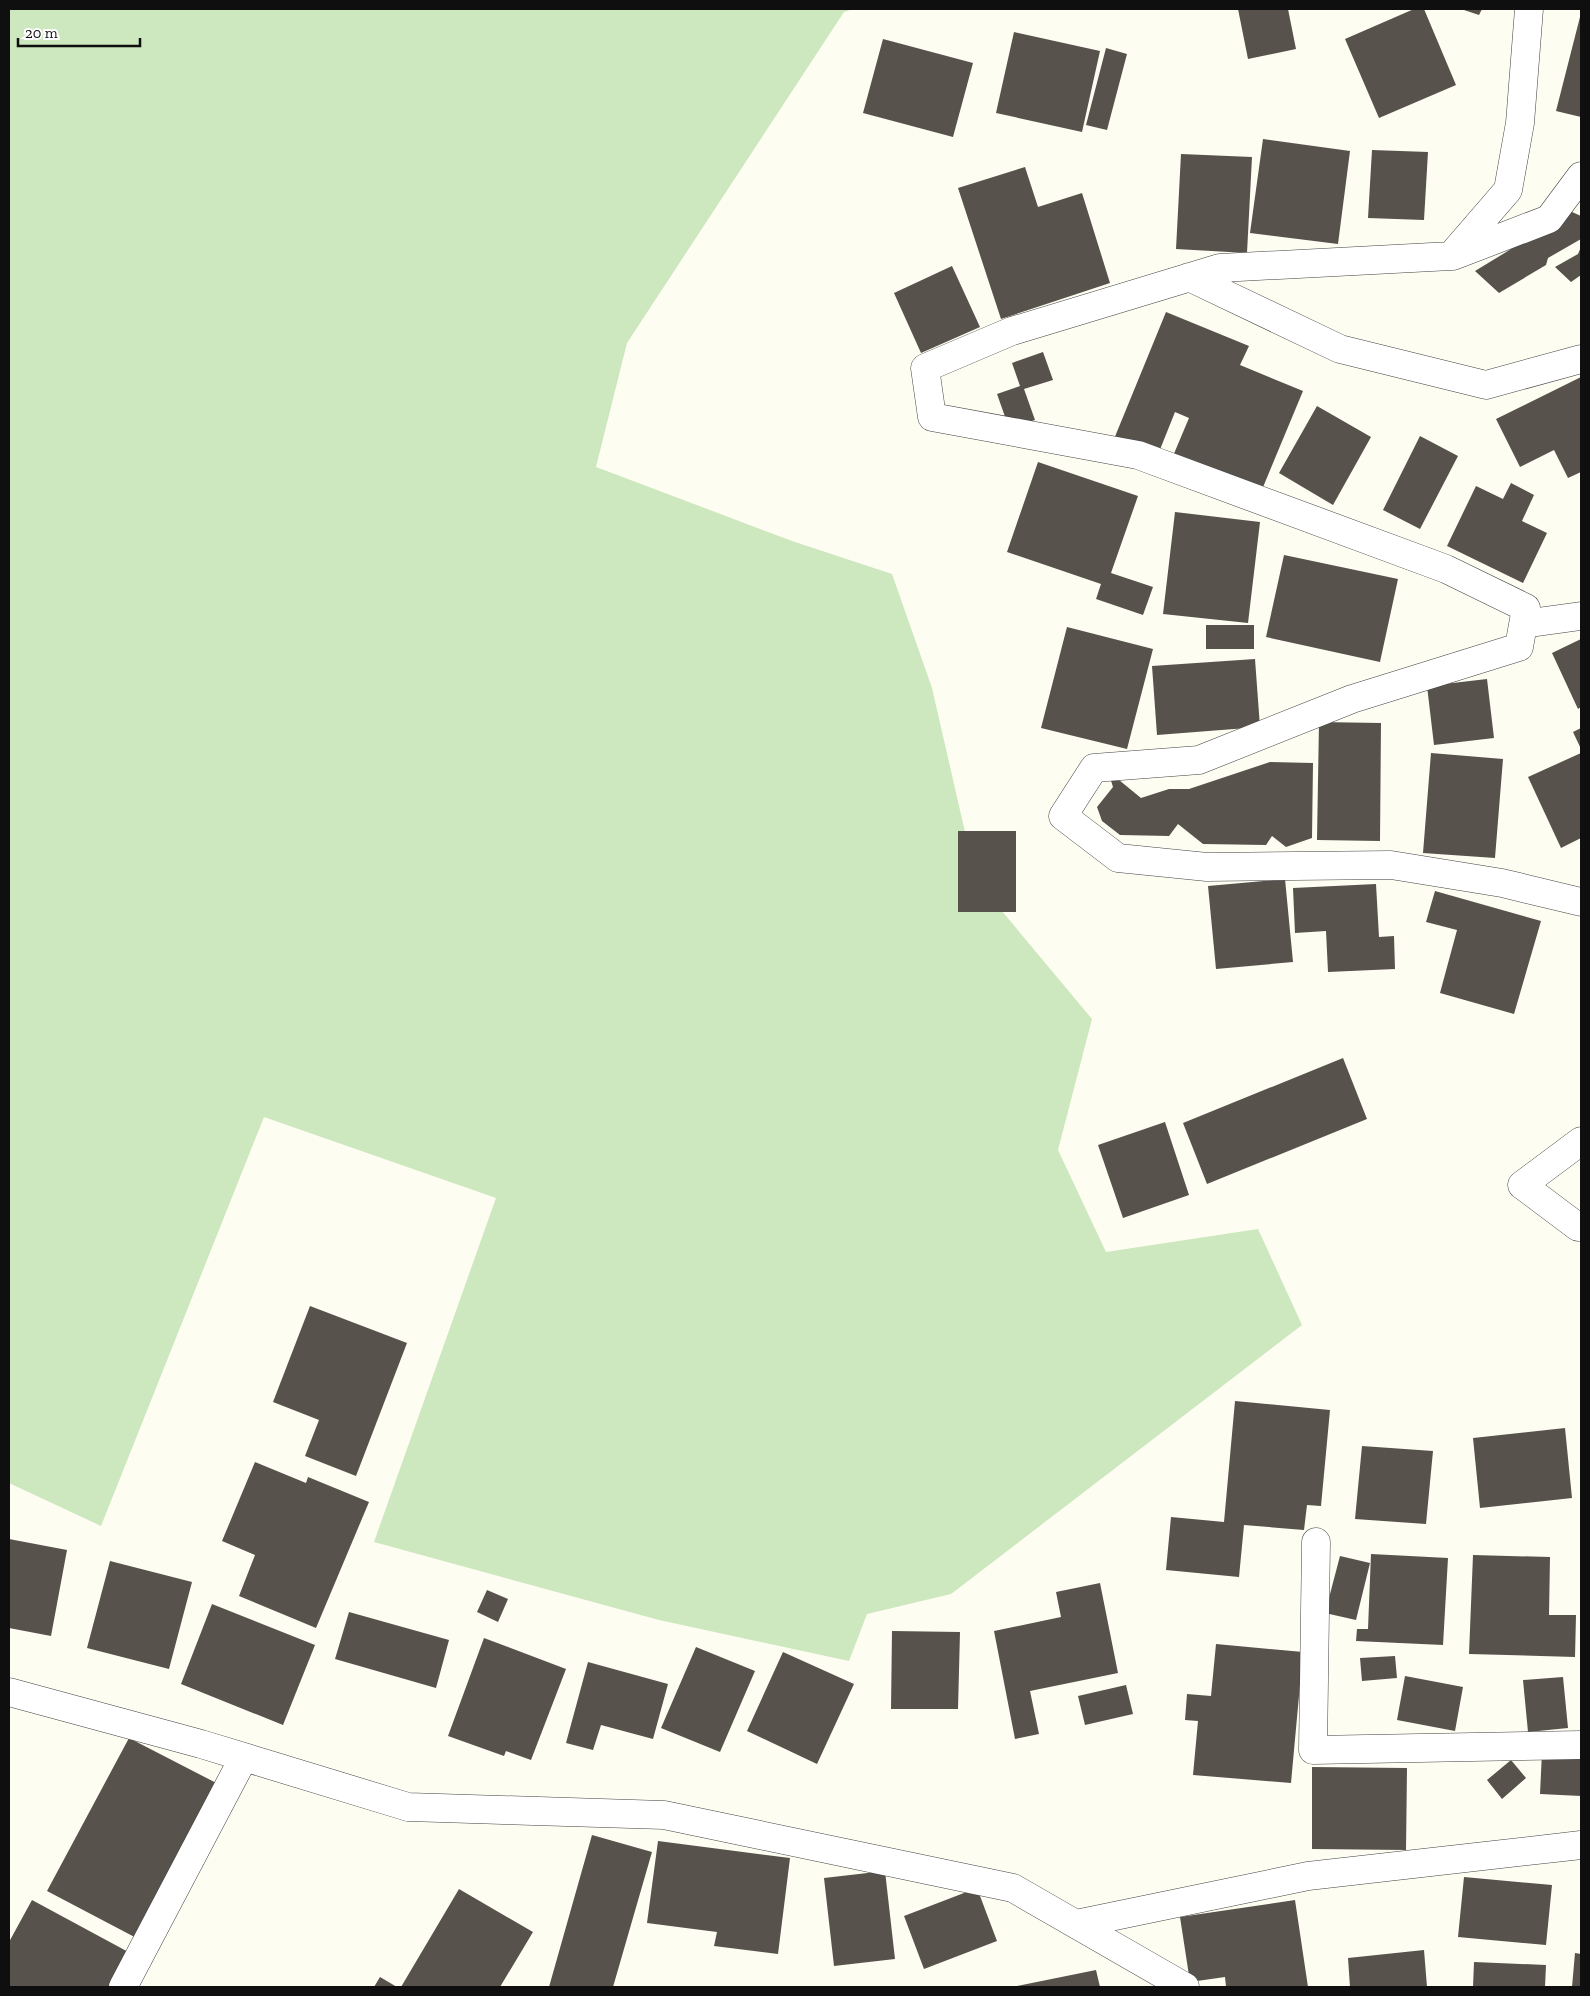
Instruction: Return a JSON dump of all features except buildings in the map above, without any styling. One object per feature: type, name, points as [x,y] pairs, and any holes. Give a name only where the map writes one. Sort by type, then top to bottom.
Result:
[{"type":"street","points":[[1450,256],[1508,190],[1520,123],[1529,9]]},
{"type":"street","points":[[1581,176],[1549,219],[1450,256],[1220,268],[1012,331],[925,368],[932,417],[1138,455],[1446,569],[1526,608],[1519,647],[1352,699],[1198,760],[1094,768],[1063,816],[1118,858],[1208,866],[1391,865],[1502,883],[1581,902]]},
{"type":"street","points":[[1189,277],[1340,349],[1486,385],[1581,359]]},
{"type":"street","points":[[1523,624],[1581,616]]},
{"type":"street","points":[[1581,1141],[1522,1185],[1578,1227],[1581,1227]]},
{"type":"street","points":[[1316,1542],[1313,1750],[1581,1745]]},
{"type":"street","points":[[9,1692],[244,1757],[408,1807],[664,1815],[1013,1888],[1185,1987]]},
{"type":"street","points":[[123,1987],[244,1757]]},
{"type":"street","points":[[1076,1924],[1308,1876],[1581,1845]]},
{"type":"green space","points":[[9,9],[853,9],[844,12],[627,343],[596,467],[792,541],[892,574],[932,688],[976,880],[1092,1019],[1058,1150],[1106,1252],[1258,1229],[1302,1325],[951,1594],[867,1614],[849,1661],[659,1620],[374,1542],[496,1198],[264,1117],[101,1526],[9,1483]]}]
